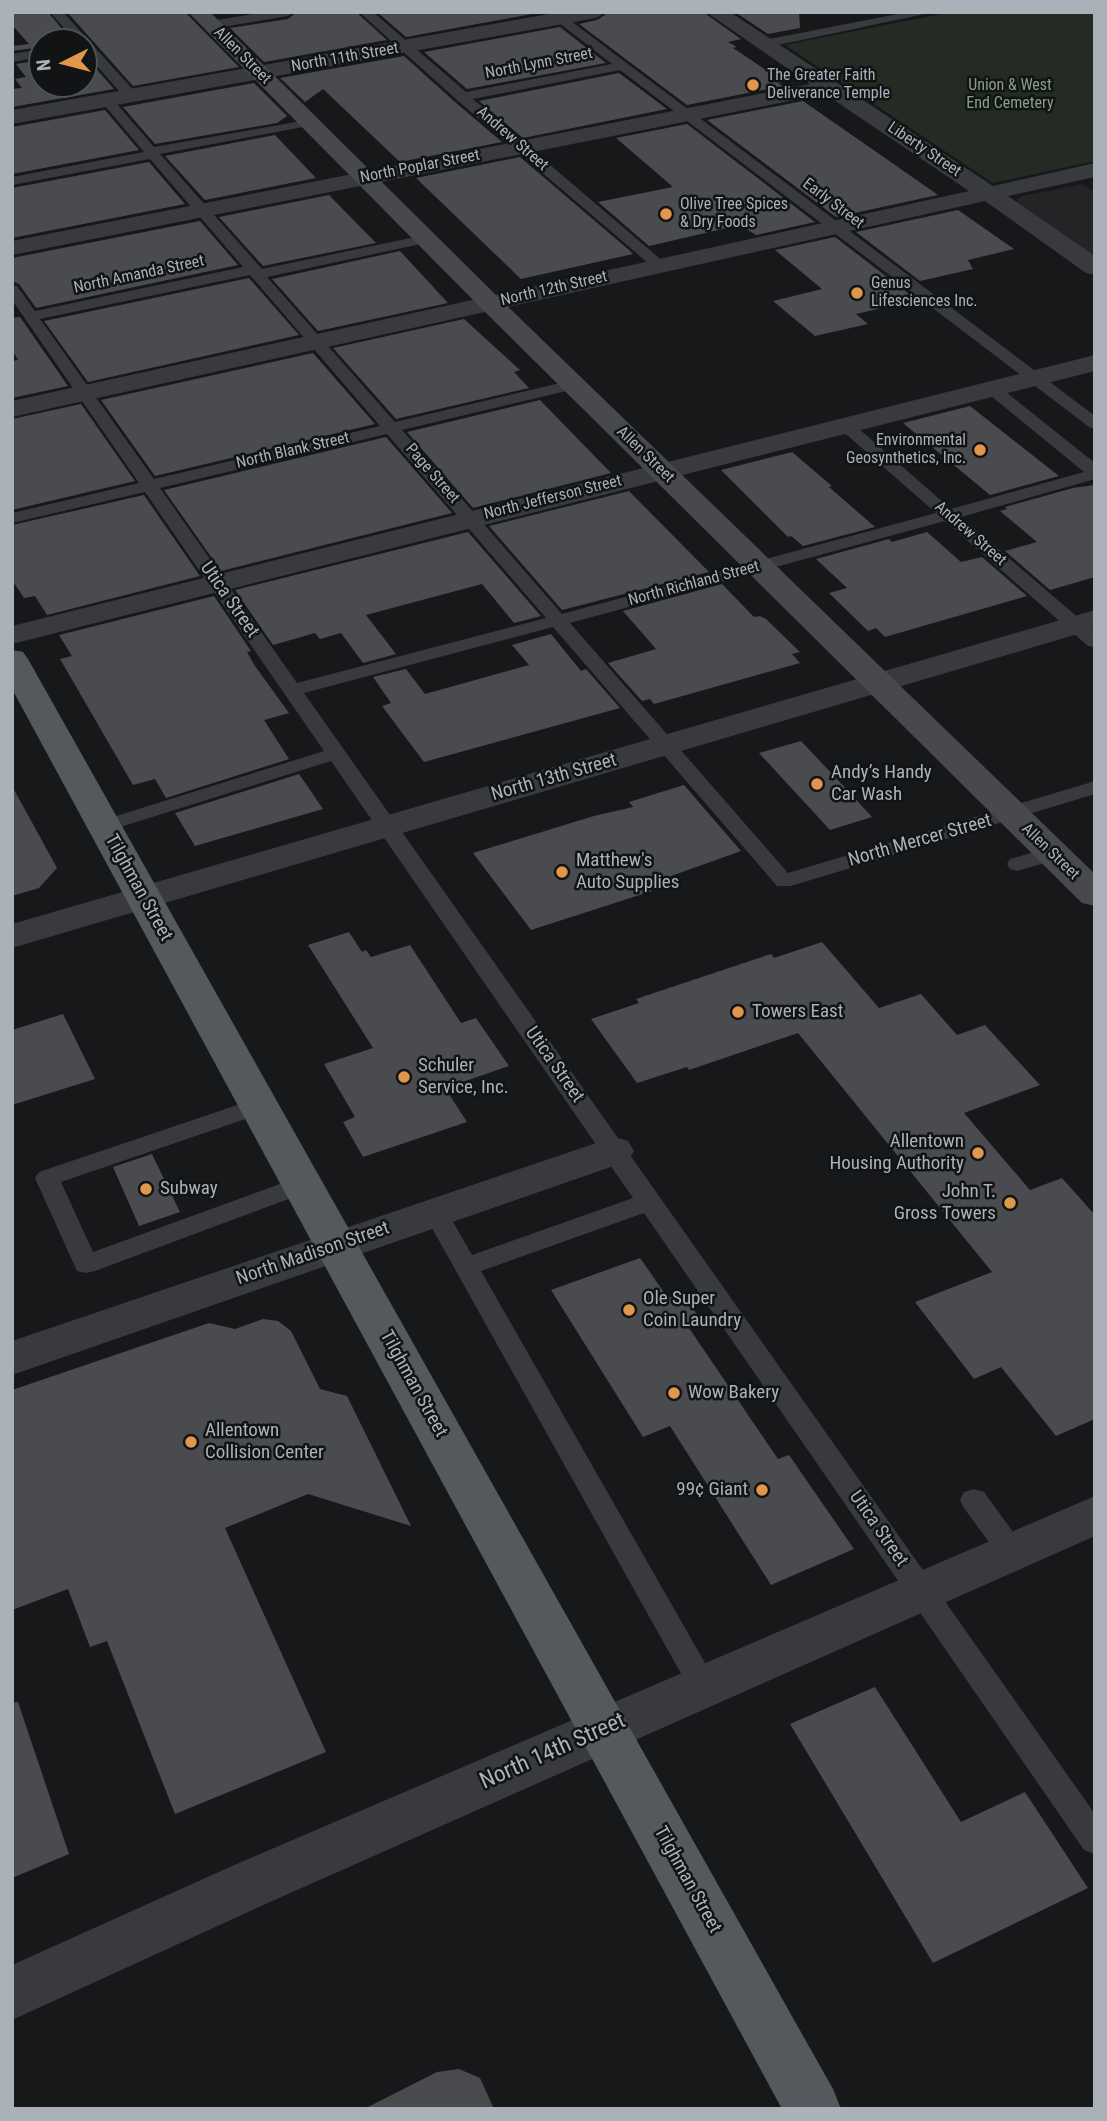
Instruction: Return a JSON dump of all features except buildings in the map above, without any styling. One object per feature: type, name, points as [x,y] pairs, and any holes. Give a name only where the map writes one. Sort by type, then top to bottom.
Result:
[{"type":"main road","name":"Tilghman Street","points":[[12,659],[813,2109]]},
{"type":"street","name":"North 11th Street","points":[[12,117],[259,74],[555,16],[596,12]]},
{"type":"street","name":"Liberty Street","points":[[716,12],[988,193],[1095,268]]},
{"type":"street","name":"Allen Street","points":[[205,19],[573,385],[1095,895]]},
{"type":"street","name":"North Poplar Street","points":[[12,248],[828,87]]},
{"type":"street","name":"North 12th Street","points":[[12,409],[1095,170]]},
{"type":"street","name":"North Jefferson Street","points":[[12,635],[1095,363]]},
{"type":"street","name":"North 13th Street","points":[[12,936],[878,683],[1088,629]]},
{"type":"street","name":"North Madison Street","points":[[12,1358],[614,1151]]},
{"type":"street","name":"North 14th Street","points":[[12,1993],[604,1729],[1095,1515]]},
{"type":"lane","points":[[56,12],[70,28]]},
{"type":"lane","points":[[205,19],[288,12]]},
{"type":"lane","name":"Andrew Street","points":[[365,12],[660,266]]},
{"type":"lane","points":[[871,12],[885,21]]},
{"type":"lane","points":[[764,44],[928,12]]},
{"type":"lane","name":"Early Street","points":[[555,16],[1095,424]]},
{"type":"lane","points":[[98,59],[131,96]]},
{"type":"lane","name":"North Lynn Street","points":[[463,97],[623,66]]},
{"type":"lane","name":"Page Street","points":[[106,100],[668,744],[784,881]]},
{"type":"lane","points":[[12,181],[308,122]]},
{"type":"lane","name":"North Amanda Street","points":[[31,316],[425,239]]},
{"type":"lane","name":"Utica Street","points":[[12,289],[1095,1840]]},
{"type":"lane","name":"North Blank Street","points":[[12,518],[573,385]]},
{"type":"lane","points":[[992,388],[1095,473]]},
{"type":"lane","name":"Andrew Street","points":[[845,425],[948,515],[1088,629]]},
{"type":"lane","name":"North Richland Street","points":[[292,690],[760,567],[1095,473]]},
{"type":"lane","points":[[104,826],[336,753]]},
{"type":"lane","name":"North Mercer Street","points":[[784,881],[1095,787]]},
{"type":"lane","points":[[1017,864],[1052,854]]},
{"type":"lane","points":[[258,1106],[47,1178],[86,1264],[302,1185]]},
{"type":"lane","points":[[467,1266],[650,1202]]},
{"type":"lane","points":[[435,1212],[703,1686]]},
{"type":"lane","points":[[974,1500],[1011,1551]]},
{"type":"shaded area","points":[[1083,184],[1095,192],[1095,256],[1018,204],[1017,199]]},
{"type":"green space","name":"Union & West End Cemetery","points":[[951,12],[1095,12],[1095,161],[993,183],[785,45]]},
{"type":"place","name":"The Greater Faith Deliverance Temple","points":[[753,85]]},
{"type":"place","name":"Olive Tree Spices & Dry Foods","points":[[666,214]]},
{"type":"place","name":"Genus Lifesciences Inc.","points":[[857,293]]},
{"type":"place","name":"Environmental Geosynthetics, Inc.","points":[[980,450]]},
{"type":"place","name":"Andy’s Handy Car Wash","points":[[817,784]]},
{"type":"place","name":"Matthew's Auto Supplies","points":[[562,872]]},
{"type":"place","name":"Towers East","points":[[738,1012]]},
{"type":"place","name":"Schuler Service, Inc.","points":[[404,1077]]},
{"type":"place","name":"Allentown Housing Authority","points":[[978,1153]]},
{"type":"place","name":"Subway","points":[[146,1189]]},
{"type":"place","name":"John T. Gross Towers","points":[[1010,1203]]},
{"type":"place","name":"Ole Super Coin Laundry","points":[[629,1310]]},
{"type":"place","name":"Wow Bakery","points":[[674,1393]]},
{"type":"place","name":"Allentown Collision Center","points":[[191,1442]]},
{"type":"place","name":"99¢ Giant","points":[[762,1490]]}]
